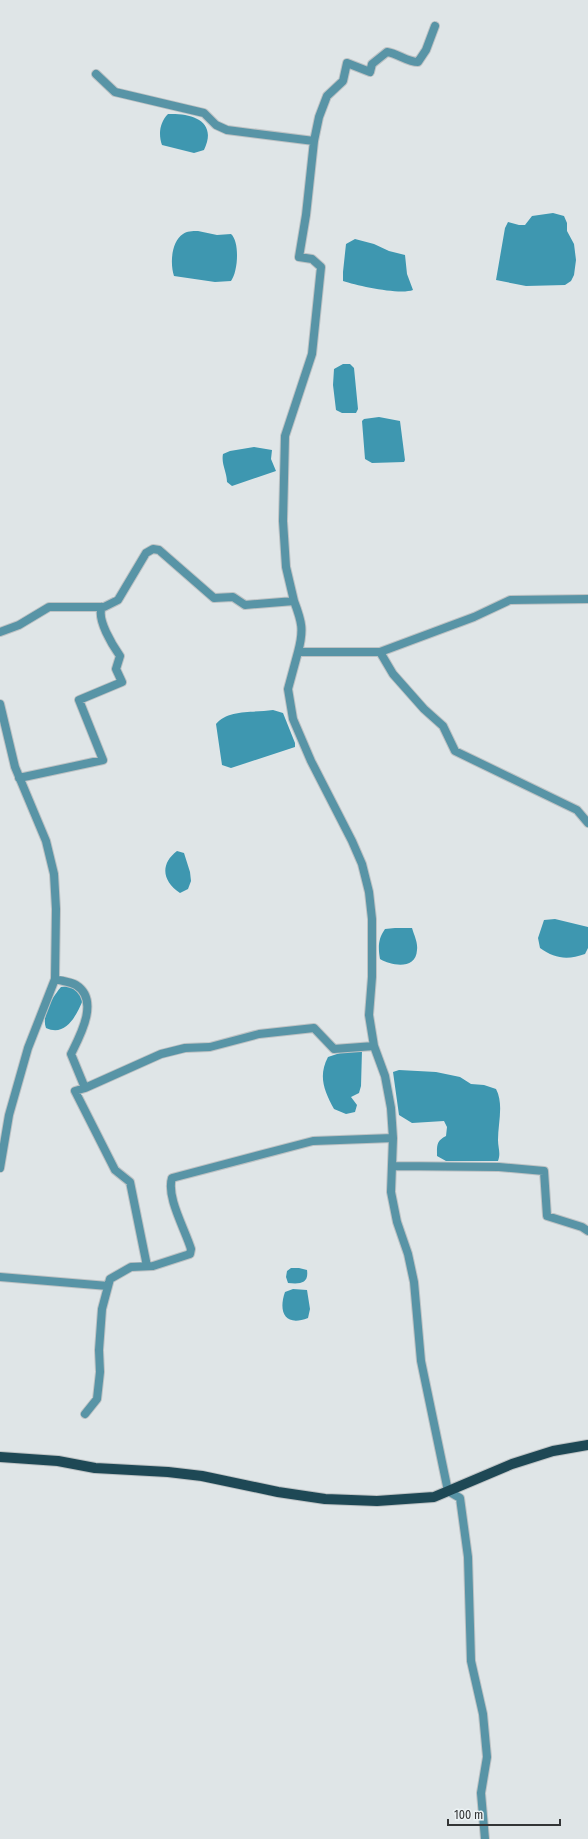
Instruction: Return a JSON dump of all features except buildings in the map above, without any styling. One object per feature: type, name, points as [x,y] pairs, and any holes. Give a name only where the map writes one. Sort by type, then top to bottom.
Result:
[{"type":"main road","points":[[0,1458],[58,1461],[95,1468],[168,1472],[202,1476],[278,1492],[325,1499],[377,1501],[434,1497],[512,1464],[553,1451],[588,1445]]},
{"type":"street","points":[[435,26],[426,50],[418,62],[408,60],[398,54],[387,52],[372,64],[370,72],[347,63],[343,81],[327,96],[319,117],[314,141],[306,215],[299,257],[312,259],[321,267],[312,354],[285,436],[283,466],[283,521],[286,567],[294,601],[302,620],[301,640],[288,689],[293,719],[311,761],[352,841],[362,864],[369,892],[372,940],[369,1015],[374,1046],[385,1076],[391,1108],[393,1138],[391,1192],[397,1222],[408,1254],[414,1282],[421,1361],[448,1492],[460,1498],[468,1557],[471,1661],[483,1714],[487,1757],[481,1793],[485,1839]]},
{"type":"street","points":[[96,74],[115,92],[204,113],[216,125],[227,130],[314,141]]},
{"type":"street","points":[[0,632],[19,625],[49,607],[102,607],[112,604],[118,600],[146,553],[153,549],[159,550],[214,598],[233,597],[245,605],[294,601]]},
{"type":"street","points":[[298,652],[380,652],[474,617],[510,600],[588,599]]},
{"type":"street","points":[[19,778],[103,760],[79,700],[122,682],[116,669],[120,656],[111,642],[102,622],[100,611],[102,607]]},
{"type":"street","points":[[380,652],[393,674],[424,709],[443,726],[455,751],[577,810],[588,823]]},
{"type":"street","points":[[0,704],[15,767],[46,841],[54,874],[55,979],[28,1048],[9,1115],[0,1168]]},
{"type":"street","points":[[55,979],[76,985],[81,990],[87,1002],[85,1026],[72,1054],[84,1088]]},
{"type":"street","points":[[147,1266],[130,1182],[115,1170],[75,1091],[161,1054],[185,1048],[210,1046],[259,1034],[314,1028],[334,1050],[374,1046]]},
{"type":"street","points":[[85,1414],[97,1399],[100,1372],[99,1350],[102,1309],[110,1279],[131,1267],[153,1266],[190,1254],[189,1244],[177,1213],[170,1185],[172,1178],[313,1141],[393,1138]]},
{"type":"street","points":[[393,1166],[499,1167],[544,1171],[547,1216],[582,1227],[588,1232]]},
{"type":"street","points":[[0,1277],[108,1286]]},
{"type":"water","points":[[168,114],[194,117],[205,126],[208,132],[204,150],[194,153],[162,145],[160,128]]},
{"type":"water","points":[[553,213],[564,216],[567,223],[567,231],[574,244],[576,260],[574,275],[571,281],[565,285],[526,286],[496,280],[505,228],[508,222],[525,225],[532,216]]},
{"type":"water","points":[[190,231],[217,235],[231,234],[234,238],[237,257],[235,271],[231,281],[215,282],[174,276],[172,254],[176,242],[185,233]]},
{"type":"water","points":[[355,239],[405,255],[407,274],[413,290],[389,291],[343,281],[346,244]]},
{"type":"water","points":[[343,364],[350,364],[354,368],[358,409],[356,413],[342,413],[336,410],[333,385],[334,369]]},
{"type":"water","points":[[379,417],[400,421],[404,462],[372,463],[365,459],[362,421],[364,419]]},
{"type":"water","points":[[254,447],[272,450],[271,459],[276,471],[232,486],[227,482],[223,454],[230,451]]},
{"type":"water","points":[[273,710],[283,713],[295,743],[295,747],[231,768],[222,765],[216,724],[227,716],[242,712]]},
{"type":"water","points":[[177,851],[184,853],[190,872],[191,881],[188,889],[180,893],[170,883],[165,872],[168,861]]},
{"type":"water","points":[[555,919],[588,927],[588,948],[585,954],[567,958],[556,956],[540,948],[538,938],[544,920]]},
{"type":"water","points":[[412,928],[416,941],[416,956],[412,961],[403,965],[397,965],[380,959],[379,943],[381,936],[385,929]]},
{"type":"water","points":[[70,986],[80,994],[83,1000],[77,1012],[65,1027],[59,1030],[46,1028],[46,1012],[51,1001],[61,987]]},
{"type":"water","points":[[362,1050],[361,1086],[359,1093],[351,1097],[357,1105],[355,1112],[346,1114],[334,1109],[327,1096],[323,1071],[328,1057],[343,1052]]},
{"type":"water","points":[[399,1070],[436,1072],[460,1077],[471,1084],[484,1085],[496,1089],[500,1101],[498,1161],[446,1161],[437,1156],[438,1144],[440,1140],[446,1136],[447,1127],[444,1121],[412,1123],[399,1115],[393,1072]]},
{"type":"water","points":[[291,1268],[307,1270],[307,1278],[305,1281],[300,1283],[288,1283],[286,1277],[287,1271]]},
{"type":"water","points":[[293,1289],[307,1290],[310,1309],[308,1318],[294,1321],[285,1316],[282,1306],[285,1292]]}]
